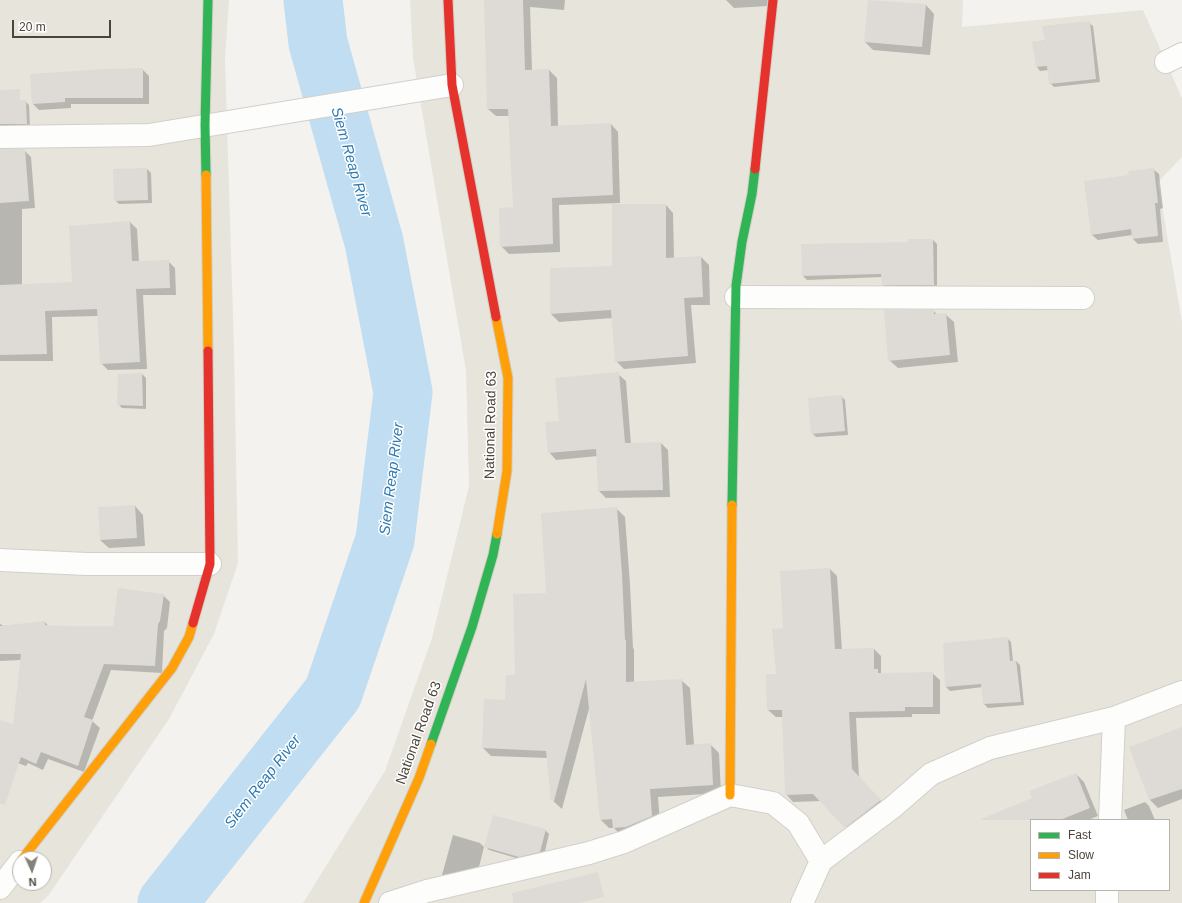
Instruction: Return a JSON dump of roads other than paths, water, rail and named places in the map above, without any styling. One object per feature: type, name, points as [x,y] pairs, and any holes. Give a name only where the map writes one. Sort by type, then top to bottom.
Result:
[{"type":"street","points":[[28,851],[172,668],[189,637],[210,564],[205,125],[208,0]]},
{"type":"street","name":"National Road 63","points":[[364,903],[419,778],[472,627],[492,555],[507,471],[508,378],[452,85],[448,0]]},
{"type":"street","points":[[730,795],[731,564],[736,297],[742,242],[752,194],[773,0]]},
{"type":"street","points":[[0,137],[149,135],[250,117],[452,85]]},
{"type":"street","points":[[736,297],[1084,298]]},
{"type":"street","points":[[0,560],[87,564],[210,564]]},
{"type":"street","points":[[802,903],[821,861],[893,807],[931,774],[990,748],[1114,718],[1182,692]]},
{"type":"street","points":[[1110,819],[1114,718]]},
{"type":"street","points":[[390,903],[427,890],[603,849],[624,842],[730,795],[773,803],[798,823],[821,861]]},
{"type":"street","points":[[0,888],[12,872]]},
{"type":"street","points":[[1107,891],[1107,903]]},
{"type":"waterway","name":"Siem Reap River","points":[[167,903],[333,693],[385,540],[403,392],[374,242],[318,43],[313,0]]}]
